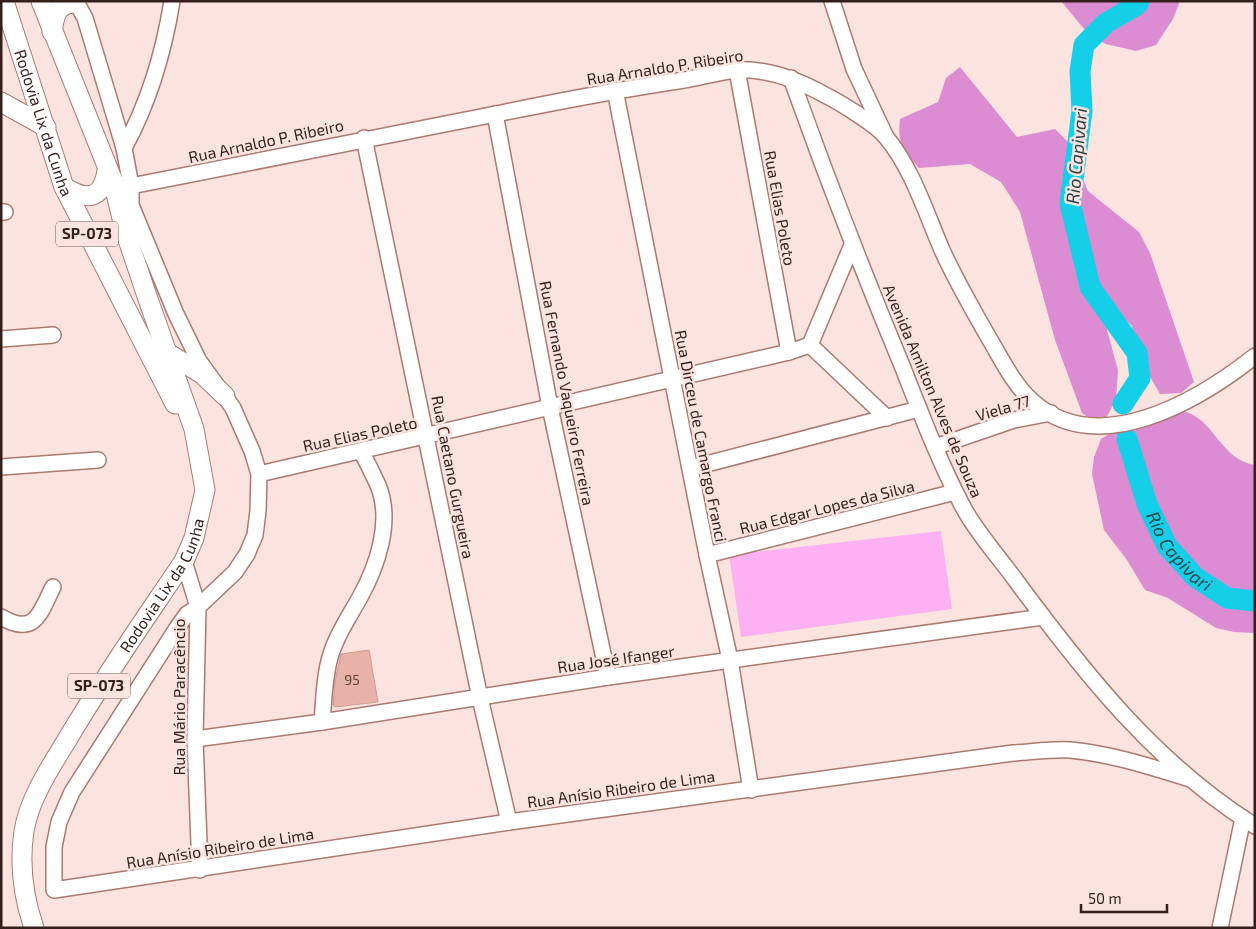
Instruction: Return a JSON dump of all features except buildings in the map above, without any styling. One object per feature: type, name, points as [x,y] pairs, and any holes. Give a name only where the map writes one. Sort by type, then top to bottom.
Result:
[{"type":"main road","name":"Rodovia Lix da Cunha","points":[[4,1],[64,187],[190,430],[199,455]]},
{"type":"main road","name":"Rodovia Lix da Cunha","points":[[34,928],[28,911],[22,871],[24,830],[34,801],[49,769],[99,687],[184,561],[194,538],[205,490],[194,429],[125,231],[112,181],[106,171],[41,1]]},
{"type":"main road","points":[[52,32],[54,19],[59,7],[72,2]]},
{"type":"main road","points":[[1,102],[46,127]]},
{"type":"main road","points":[[64,187],[79,196],[91,196],[99,191],[104,184],[106,171]]},
{"type":"main road","points":[[166,352],[202,374],[226,396]]},
{"type":"street","points":[[124,148],[140,115],[153,76],[172,1]]},
{"type":"street","points":[[832,1],[854,69],[885,135]]},
{"type":"street","name":"Rua Mário Paracêncio","points":[[72,2],[85,18],[124,148],[131,186],[131,205],[176,314],[199,361],[226,396],[244,430],[259,474],[255,535],[247,554],[230,577],[198,607],[194,739],[200,870]]},
{"type":"street","name":"Rua Arnaldo P. Ribeiro","points":[[131,186],[364,138],[615,90],[737,70],[766,72],[791,78],[828,96],[885,135],[907,172],[963,293],[1015,382],[1031,399],[1051,413],[1094,426],[1115,426],[1138,421],[1186,400],[1236,372],[1255,356]]},
{"type":"street","name":"Rua Elias Poleto","points":[[737,70],[789,352]]},
{"type":"street","name":"Avenida Amilton Alves de Souza","points":[[791,78],[852,245],[919,409],[962,507],[1043,617],[1103,694],[1143,736],[1190,779],[1249,822]]},
{"type":"street","name":"Rua Dirceu de Camargo Franci","points":[[615,90],[707,555],[730,660],[751,790]]},
{"type":"street","name":"Rua Fernando Vaqueiro Ferreira","points":[[496,114],[550,407],[608,677]]},
{"type":"street","name":"Rua Caetano Gurgueira","points":[[364,138],[428,437],[480,698],[509,822]]},
{"type":"street","points":[[852,245],[810,345],[887,418]]},
{"type":"street","points":[[1,339],[53,335]]},
{"type":"street","name":"Rua Elias Poleto","points":[[259,474],[428,437],[672,378],[789,352],[810,345]]},
{"type":"street","points":[[691,468],[919,409]]},
{"type":"street","name":"Viela 77","points":[[936,447],[1014,420],[1051,413]]},
{"type":"street","points":[[322,722],[326,674],[331,653],[370,575],[384,528],[384,506],[379,486],[361,451]]},
{"type":"street","points":[[1,467],[98,460]]},
{"type":"street","name":"Rua Edgar Lopes da Silva","points":[[707,555],[956,492]]},
{"type":"street","points":[[184,561],[198,607]]},
{"type":"street","points":[[1,617],[22,626],[30,624],[36,619],[53,586]]},
{"type":"street","name":"Rua Anísio Ribeiro de Lima","points":[[198,607],[187,614],[177,628],[72,792],[59,822],[54,847],[54,890],[200,870],[509,822],[1013,753],[1068,750],[1123,759],[1190,779]]},
{"type":"street","name":"Rua José Ifanger","points":[[194,739],[322,722],[608,677],[1043,617]]},
{"type":"street","points":[[1220,928],[1249,822]]},
{"type":"shaded area","points":[[1061,1],[1180,1],[1173,19],[1156,45],[1136,51],[1106,44],[1089,35]]},
{"type":"shaded area","points":[[960,67],[1017,137],[1055,129],[1068,142],[1088,191],[1139,232],[1150,253],[1194,382],[1181,393],[1160,394],[1141,361],[1132,326],[1116,310],[1107,330],[1118,370],[1116,399],[1102,426],[1082,413],[1055,340],[1020,212],[1001,182],[970,164],[919,168],[909,157],[900,141],[900,119],[938,102],[946,78]]},
{"type":"shaded area","points":[[1169,411],[1187,412],[1198,418],[1234,456],[1244,462],[1255,465],[1255,633],[1234,632],[1216,628],[1168,598],[1145,590],[1127,560],[1104,530],[1092,474],[1094,457],[1101,439],[1117,429]]},
{"type":"shaded area","points":[[941,531],[952,609],[741,637],[729,555]]},
{"type":"waterway","name":"Rio Capivari","points":[[1123,404],[1140,378],[1137,353],[1090,287],[1070,203],[1082,111],[1080,71],[1084,45],[1106,23],[1137,5],[1139,1]]},
{"type":"waterway","name":"Rio Capivari","points":[[1127,439],[1147,504],[1167,546],[1195,577],[1227,598],[1255,601]]}]
